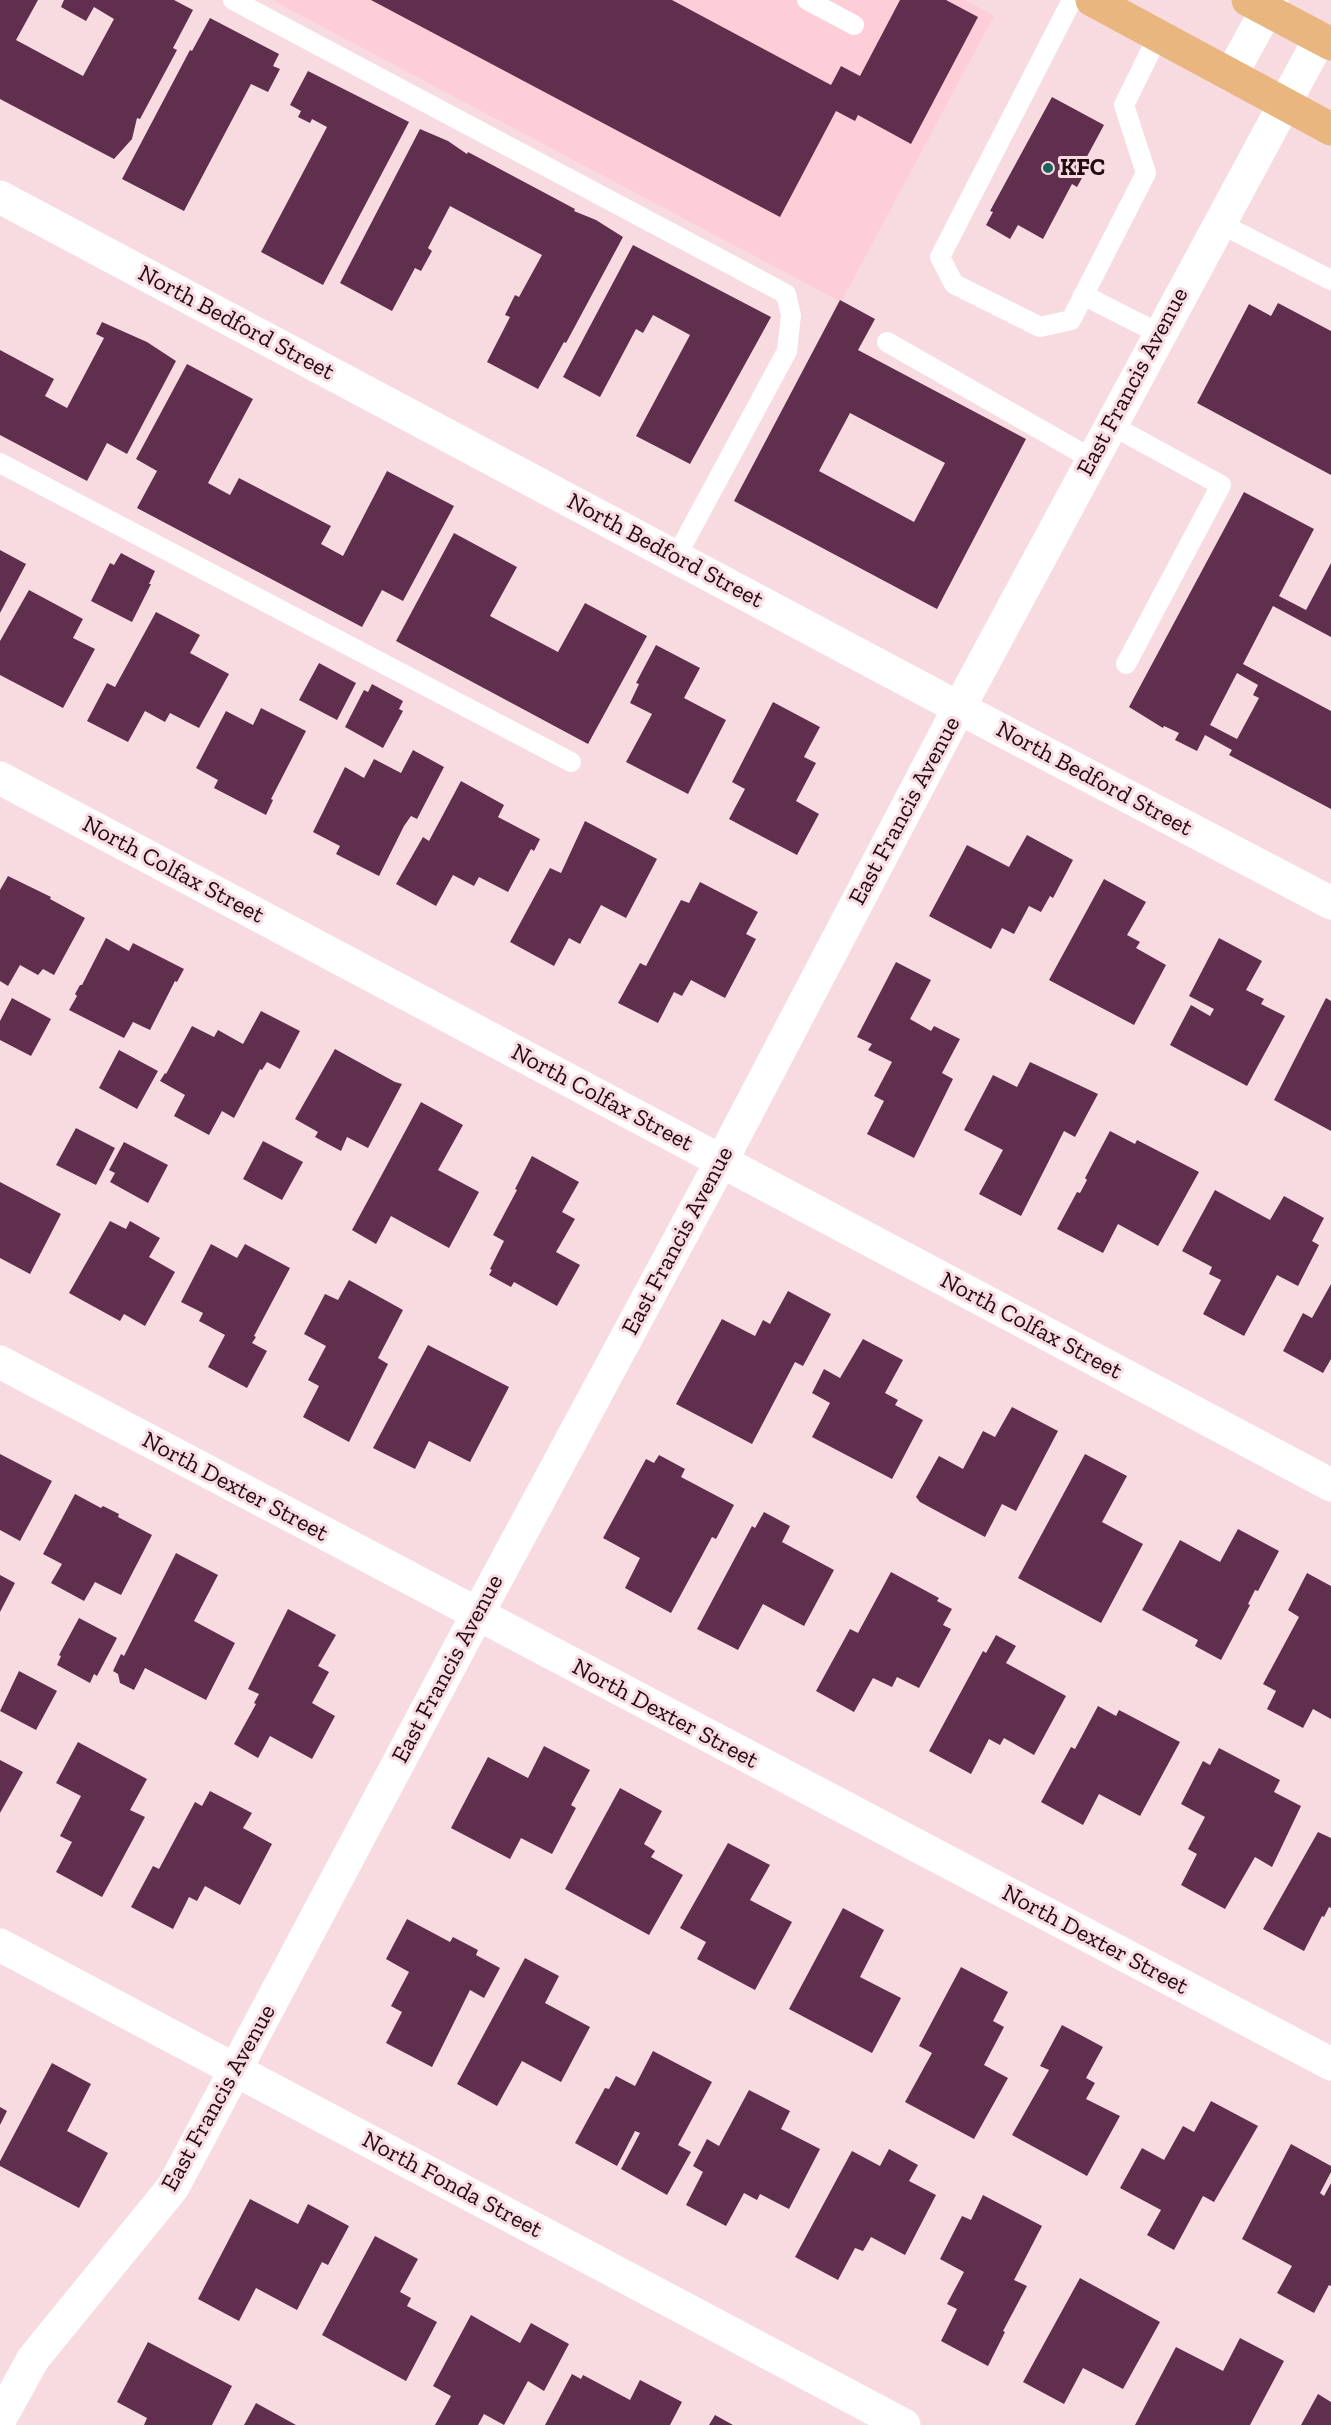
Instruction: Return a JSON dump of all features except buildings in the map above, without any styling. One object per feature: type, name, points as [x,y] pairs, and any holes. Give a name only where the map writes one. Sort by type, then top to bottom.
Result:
[{"type":"main road","points":[[1092,0],[1331,129]]},
{"type":"main road","points":[[1262,3],[1325,41]]},
{"type":"street","points":[[1231,75],[1262,3]]},
{"type":"street","name":"East Francis Avenue","points":[[0,2419],[33,2359],[173,2187],[721,1162],[1110,424],[1284,103],[1325,41]]},
{"type":"street","name":"North Bedford Street","points":[[0,197],[959,708],[1331,903]]},
{"type":"street","name":"North Colfax Street","points":[[0,778],[1331,1485]]},
{"type":"street","name":"North Dexter Street","points":[[0,1362],[1331,2064]]},
{"type":"street","name":"North Fonda Street","points":[[0,1945],[904,2425]]},
{"type":"lane","points":[[233,0],[786,294],[791,315],[788,351],[676,557]]},
{"type":"lane","points":[[807,0],[854,25]]},
{"type":"lane","points":[[1072,0],[940,257],[954,284],[1040,327],[1071,320],[1146,173],[1124,105],[1158,36]]},
{"type":"lane","points":[[1219,223],[1331,280]]},
{"type":"lane","points":[[1083,296],[1160,333]]},
{"type":"lane","points":[[887,342],[1092,459]]},
{"type":"lane","points":[[1110,424],[1221,485],[1126,664]]},
{"type":"lane","points":[[0,463],[571,762]]},
{"type":"shaded area","points":[[272,0],[965,0],[994,16],[841,302]]},
{"type":"place","name":"KFC","points":[[1048,168]]}]
